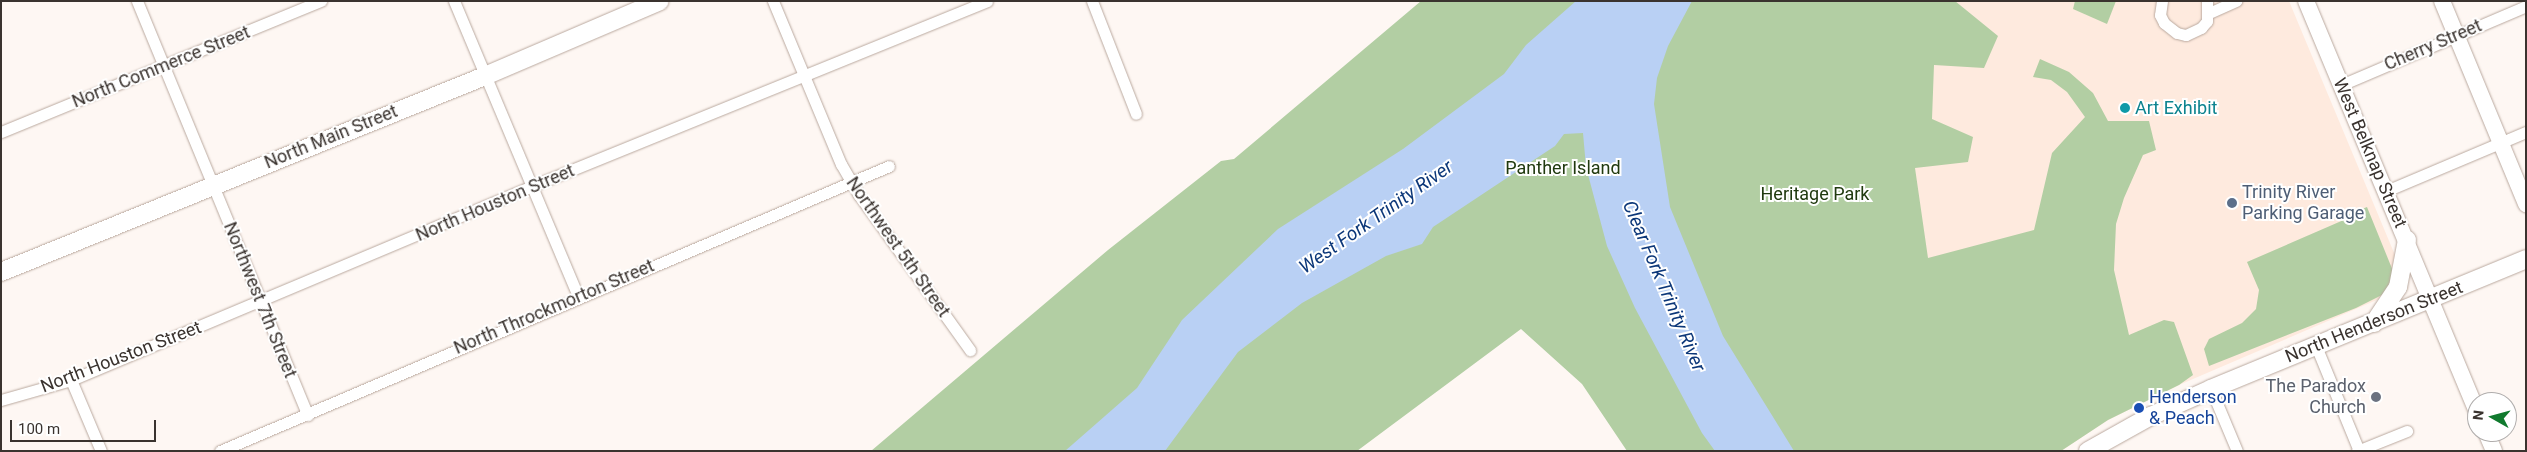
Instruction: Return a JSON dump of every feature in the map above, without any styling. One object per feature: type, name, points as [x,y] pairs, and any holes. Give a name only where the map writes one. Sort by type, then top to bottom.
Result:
[{"type":"main road","name":"North Main Street","points":[[1,272],[485,76],[660,1]]},
{"type":"main road","name":"West Belknap Street","points":[[2306,1],[2469,392]]},
{"type":"main road","points":[[2442,1],[2526,204]]},
{"type":"main road","points":[[2374,323],[2398,288],[2406,240]]},
{"type":"main road","name":"North Henderson Street","points":[[2088,451],[2151,416],[2211,389],[2374,323],[2432,302],[2526,259]]},
{"type":"street","name":"Northwest 7th Street","points":[[137,1],[162,67],[308,415]]},
{"type":"street","name":"North Commerce Street","points":[[1,132],[321,1]]},
{"type":"street","points":[[454,1],[578,296]]},
{"type":"street","name":"Northwest 5th Street","points":[[773,1],[852,182],[970,350]]},
{"type":"street","name":"North Houston Street","points":[[2,400],[71,380],[261,302],[532,186],[987,1]]},
{"type":"street","points":[[1092,1],[1136,114]]},
{"type":"street","points":[[2162,1],[2160,16],[2164,23],[2178,34],[2194,32],[2202,28],[2208,7],[2236,1]]},
{"type":"street","name":"Cherry Street","points":[[2341,85],[2526,6]]},
{"type":"street","points":[[2386,192],[2526,132]]},
{"type":"street","name":"North Throckmorton Street","points":[[220,451],[308,415],[578,296],[889,166]]},
{"type":"street","points":[[2316,346],[2358,451],[2408,431]]},
{"type":"street","points":[[71,380],[101,451]]},
{"type":"street","points":[[2211,389],[2237,451]]},
{"type":"shaded area","points":[[1927,1],[2289,1],[2397,260],[2386,296],[2179,385],[2108,420],[2061,451],[1870,451]]},
{"type":"green space","name":"Panther Island","points":[[1421,1],[1955,1],[1998,36],[1984,68],[1934,65],[1932,119],[1973,137],[1968,162],[1915,168],[1928,258],[2034,230],[2052,153],[2085,117],[2067,92],[2051,80],[2033,77],[2040,59],[2069,72],[2093,93],[2108,121],[2149,121],[2156,150],[2143,155],[2124,198],[2116,224],[2114,270],[2129,335],[2164,320],[2174,322],[2193,375],[2179,385],[2108,420],[2061,451],[1627,451],[1582,384],[1521,329],[1357,451],[871,451],[1108,250],[1221,161],[1234,159]]},
{"type":"green space","points":[[2075,1],[2116,1],[2107,24],[2073,9]]},
{"type":"green space","points":[[2367,207],[2393,271],[2393,279],[2384,294],[2356,308],[2209,366],[2204,349],[2209,339],[2242,323],[2256,309],[2259,290],[2247,262],[2346,219],[2345,216]]},
{"type":"water","points":[[1576,1],[1692,1],[1668,46],[1657,78],[1654,104],[1670,207],[1723,336],[1794,451],[1715,451],[1702,433],[1635,308],[1607,246],[1586,167],[1583,133],[1564,134],[1555,146],[1433,227],[1422,244],[1386,256],[1302,303],[1238,352],[1165,451],[1065,451],[1137,388],[1182,320],[1278,229],[1403,149],[1504,74],[1526,45]]},
{"type":"place","name":"Art Exhibit","points":[[2125,108]]},
{"type":"place","name":"Trinity River Parking Garage","points":[[2232,203]]},
{"type":"place","name":"The Paradox Church","points":[[2376,397]]},
{"type":"place","name":"Henderson & Peach","points":[[2139,408]]},
{"type":"park label","name":"Heritage Park","points":[[1815,194]]},
{"type":"water label","name":"West Fork Trinity River","points":[[1376,217]]},
{"type":"water label","name":"Clear Fork Trinity River","points":[[1664,286]]}]
